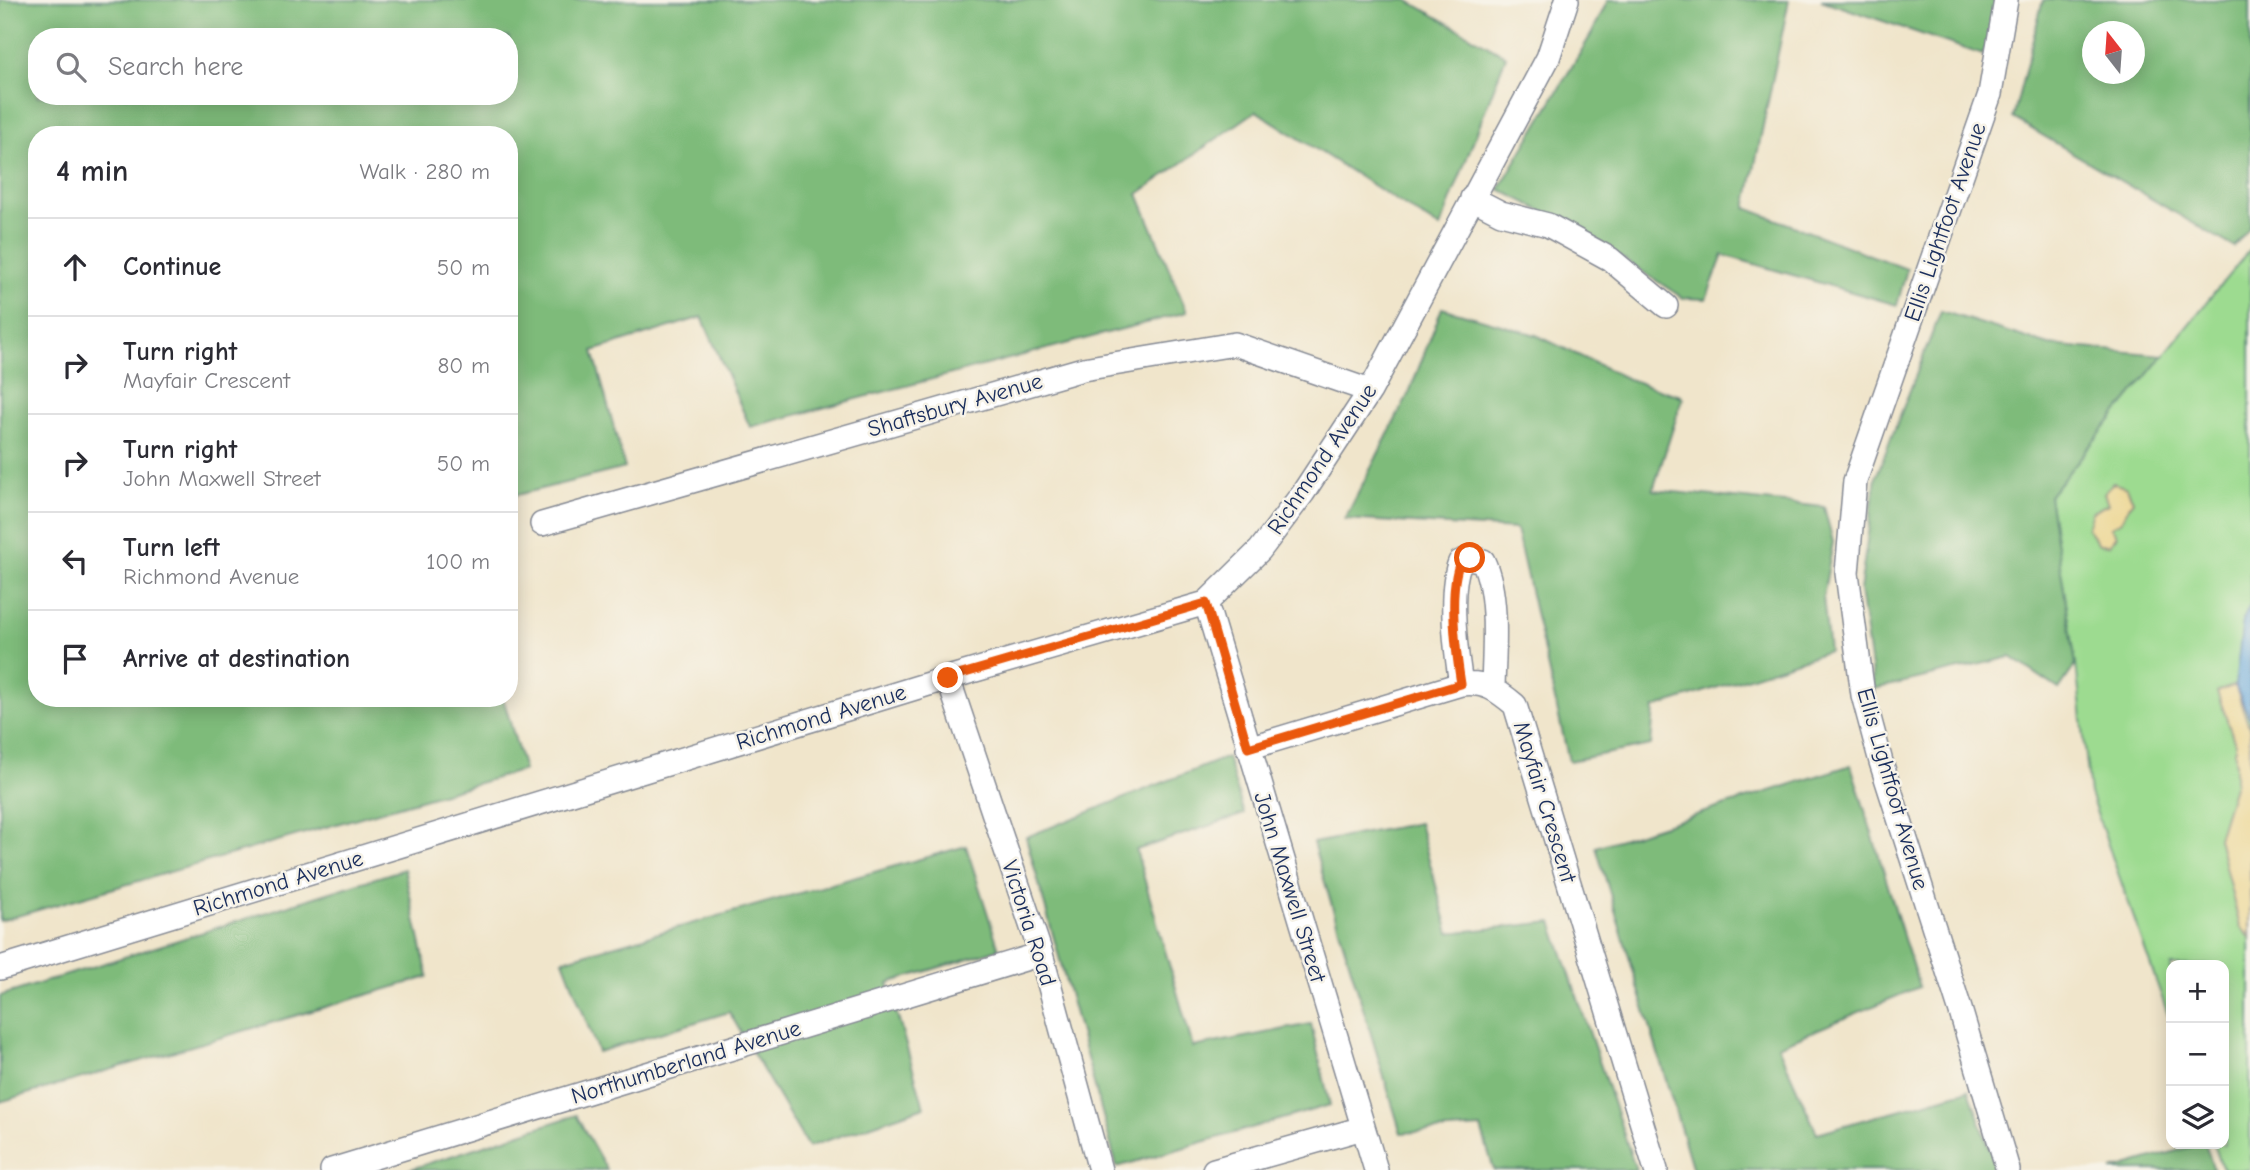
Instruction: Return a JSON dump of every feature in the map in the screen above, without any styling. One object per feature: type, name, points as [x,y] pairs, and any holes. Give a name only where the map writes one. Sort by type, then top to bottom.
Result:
[{"type":"street","name":"Richmond Avenue","points":[[0,968],[948,678],[1206,603],[1260,550],[1303,493],[1370,391],[1548,58],[1567,0]]},
{"type":"street","name":"Ellis Lightfoot Avenue","points":[[2006,0],[1990,94],[1856,481],[1847,573],[1863,695],[1881,762],[2008,1170]]},
{"type":"street","points":[[1472,198],[1502,214],[1548,225],[1610,259],[1666,306]]},
{"type":"street","name":"Shaftsbury Avenue","points":[[542,524],[1083,369],[1235,344],[1370,391]]},
{"type":"street","points":[[1248,748],[1461,684],[1474,682],[1493,687],[1494,627],[1489,575],[1483,561],[1470,558],[1460,562],[1455,574],[1456,649],[1461,684]]},
{"type":"street","name":"John Maxwell Street","points":[[1206,603],[1376,1170]]},
{"type":"street","name":"Victoria Road","points":[[948,678],[1041,954],[1100,1170]]},
{"type":"street","name":"Mayfair Crescent","points":[[1493,687],[1515,705],[1656,1170]]},
{"type":"street","name":"Northumberland Avenue","points":[[332,1170],[1041,954]]},
{"type":"street","points":[[1214,1170],[1363,1128]]},
{"type":"green space","points":[[0,0],[1407,0],[1506,56],[1440,228],[1256,111],[1138,194],[1187,312],[750,427],[702,317],[593,351],[625,468],[518,495],[518,126],[28,126],[28,707],[506,707],[524,770],[0,921]]},
{"type":"green space","points":[[1608,0],[1789,0],[1746,208],[1907,269],[1897,305],[1723,255],[1706,299],[1683,298],[1579,230],[1499,189],[1592,33]]},
{"type":"green space","points":[[1821,0],[1998,0],[1983,55]]},
{"type":"green space","points":[[2043,0],[2250,0],[2250,227],[2234,247],[2013,118]]},
{"type":"green space","points":[[2250,249],[2250,1170],[2223,1170],[2216,1149],[2229,1149],[2229,960],[2166,960],[2166,1009],[2090,794],[2076,664],[2049,496]]},
{"type":"green space","points":[[1442,308],[1536,335],[1628,379],[1683,397],[1653,490],[1824,507],[1833,542],[1823,597],[1829,651],[1654,708],[1651,745],[1569,761],[1516,529],[1345,519],[1409,393]]},
{"type":"green space","points":[[1941,311],[2049,345],[2164,355],[2049,496],[2076,664],[2059,689],[2011,657],[1874,689],[1860,590],[1876,477]]},
{"type":"green space","points":[[1227,757],[1244,814],[1136,850],[1193,1047],[1311,1024],[1330,1105],[1117,1167],[1026,837]]},
{"type":"green space","points":[[1851,765],[1919,987],[1778,1046],[1817,1133],[1969,1090],[1997,1170],[1693,1170],[1596,847]]},
{"type":"green space","points":[[1419,823],[1449,933],[1552,922],[1636,1170],[1494,1170],[1481,1128],[1401,1133],[1313,843]]},
{"type":"green space","points":[[966,846],[999,949],[888,983],[924,1107],[808,1147],[729,1012],[598,1052],[563,960]]},
{"type":"green space","points":[[404,869],[428,977],[0,1102],[0,996]]},
{"type":"green space","points":[[576,1115],[607,1170],[408,1170]]},
{"type":"green space","points":[[2183,1149],[2207,1149],[2214,1170],[2112,1170]]},
{"type":"sand","points":[[2113,483],[2127,488],[2133,500],[2121,521],[2111,527],[2117,536],[2109,545],[2099,544],[2087,528],[2092,512],[2108,504],[2104,493]]},
{"type":"sand","points":[[2235,685],[2250,730],[2250,937],[2240,927],[2218,838],[2235,783],[2235,743],[2217,692]]},
{"type":"water","points":[[2250,605],[2250,719],[2235,685],[2243,620]]},
{"type":"route","points":[[948,678],[1206,603],[1248,748],[1461,684],[1456,649],[1455,574],[1460,562],[1470,558]]}]
